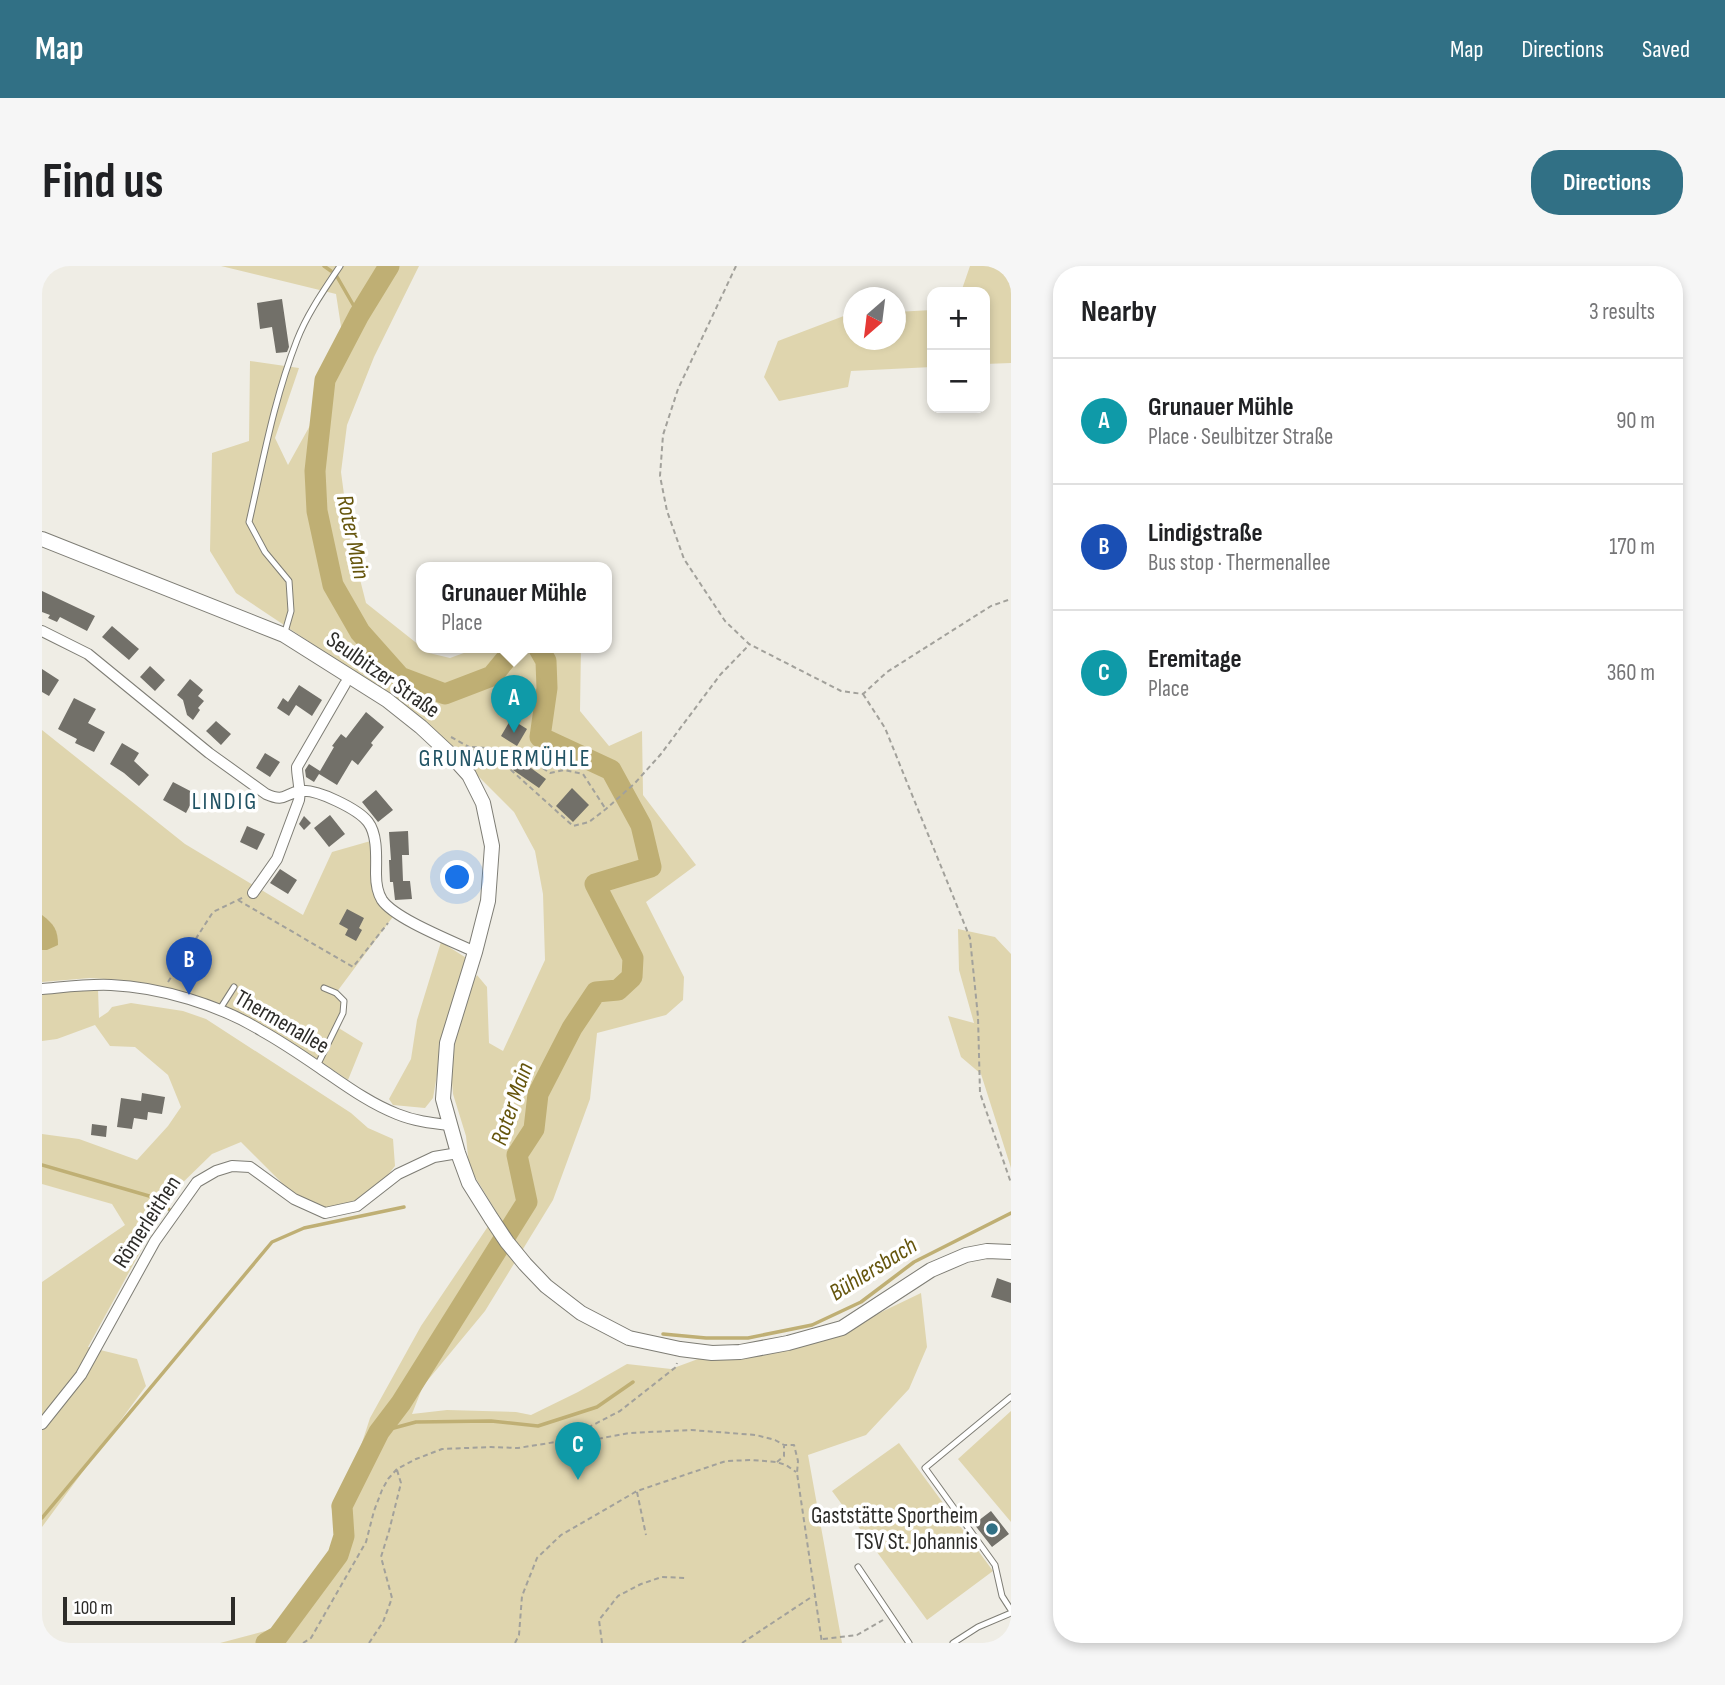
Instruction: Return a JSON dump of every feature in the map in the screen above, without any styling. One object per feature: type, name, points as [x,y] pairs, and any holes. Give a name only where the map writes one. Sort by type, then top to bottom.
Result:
[{"type":"street","name":"Seulbitzer Straße","points":[[42,539],[284,635],[387,700],[421,727],[469,775],[483,803],[492,846],[488,901],[447,1043],[443,1099],[469,1183],[491,1218],[525,1264],[546,1286],[581,1313],[629,1338],[680,1349],[712,1353],[740,1352],[788,1343],[842,1328],[931,1270],[966,1255],[987,1251],[1011,1252]]},
{"type":"street","points":[[42,631],[88,654],[209,753],[266,793],[283,798],[300,791],[313,792],[354,811],[368,822],[375,843],[376,885],[382,900],[395,914],[475,952]]},
{"type":"street","points":[[253,893],[277,859],[299,800],[297,767],[345,684]]},
{"type":"street","name":"Thermenallee","points":[[42,989],[112,985],[167,993],[220,1009],[260,1030],[384,1109],[427,1123],[449,1125]]},
{"type":"street","name":"Römerleithen","points":[[42,1424],[81,1375],[155,1241],[197,1182],[216,1171],[232,1166],[250,1167],[294,1199],[325,1213],[356,1206],[398,1174],[434,1157],[458,1153]]},
{"type":"lane","points":[[284,635],[291,611],[289,581],[265,552],[249,523],[272,417],[297,338],[340,266]]},
{"type":"lane","points":[[220,1009],[234,987]]},
{"type":"lane","points":[[317,1066],[343,1013],[344,1001],[336,993],[324,988]]},
{"type":"lane","points":[[953,1643],[1011,1612],[1002,1596],[995,1565],[925,1468],[1011,1397]]},
{"type":"lane","points":[[858,1567],[909,1643]]},
{"type":"path","points":[[736,266],[678,389],[663,435],[660,476],[667,511],[684,559],[725,621],[749,645],[841,691],[863,694],[885,728],[970,939],[978,1017],[980,1093],[1011,1183]]},
{"type":"path","points":[[863,694],[887,671],[991,606],[1011,599]]},
{"type":"path","points":[[451,736],[511,771],[573,825],[589,822],[635,783],[661,754],[720,675],[749,645]]},
{"type":"path","points":[[469,747],[516,750],[550,773],[565,770],[583,774],[606,809]]},
{"type":"path","points":[[167,993],[168,981],[213,912],[253,893]]},
{"type":"path","points":[[238,900],[354,968],[395,914]]},
{"type":"path","points":[[562,1441],[620,1411],[676,1367]]},
{"type":"path","points":[[303,1643],[311,1638],[366,1542],[382,1490],[397,1469],[442,1450],[518,1448],[629,1433],[691,1430],[756,1435],[784,1445],[794,1445],[822,1641],[857,1635],[890,1616]]},
{"type":"path","points":[[776,1462],[784,1456],[784,1445]]},
{"type":"path","points":[[515,1643],[519,1635],[522,1596],[537,1558],[561,1535],[637,1491],[726,1461],[776,1462],[797,1473]]},
{"type":"path","points":[[369,1643],[383,1622],[392,1598],[381,1557],[401,1483],[397,1469]]},
{"type":"path","points":[[637,1491],[646,1535]]},
{"type":"path","points":[[602,1643],[599,1620],[618,1596],[662,1577],[686,1578]]},
{"type":"path","points":[[742,1643],[814,1595]]},
{"type":"shaded area","points":[[221,266],[419,266],[374,357],[347,425],[341,472],[350,540],[366,603],[416,643],[416,653],[450,658],[464,653],[581,653],[580,711],[609,746],[642,731],[643,795],[696,865],[646,902],[684,977],[683,1000],[666,1015],[597,1033],[590,1099],[553,1200],[485,1311],[423,1386],[412,1414],[447,1410],[516,1412],[531,1415],[627,1364],[671,1369],[698,1359],[746,1356],[842,1331],[921,1293],[927,1347],[909,1389],[866,1435],[808,1455],[842,1643],[220,1643],[280,1627],[340,1538],[331,1506],[360,1449],[370,1418],[421,1326],[497,1213],[469,1167],[466,1136],[453,1094],[451,1070],[456,1038],[462,1012],[477,975],[487,987],[489,1043],[503,1051],[545,960],[543,894],[535,851],[514,812],[413,711],[236,593],[210,551],[212,453],[249,441],[250,361],[299,368],[275,438],[288,465],[327,395],[342,333],[336,294]]},
{"type":"shaded area","points":[[970,266],[1011,266],[1011,363],[990,364],[990,287],[963,287]]},
{"type":"shaded area","points":[[927,310],[927,367],[851,371],[848,387],[779,401],[764,377],[778,341],[843,316],[843,350],[906,350],[906,311]]},
{"type":"shaded area","points":[[42,730],[185,844],[303,915],[332,852],[374,840],[376,885],[395,914],[336,993],[344,1001],[337,1027],[363,1043],[348,1080],[315,1058],[181,992],[121,980],[90,978],[42,982]]},
{"type":"shaded area","points":[[42,915],[52,924],[57,935],[58,945],[47,950],[42,950]]},
{"type":"shaded area","points":[[958,929],[995,937],[1011,954],[1011,1168],[981,1074],[961,1057],[948,1016],[974,1023],[959,970]]},
{"type":"shaded area","points":[[441,942],[468,959],[446,1023],[433,1098],[425,1108],[393,1105],[389,1099],[411,1059],[417,1020]]},
{"type":"shaded area","points":[[98,989],[99,1018],[112,1007],[131,1003],[183,1011],[206,1019],[351,1113],[368,1128],[393,1139],[395,1166],[375,1191],[355,1202],[324,1210],[299,1200],[241,1142],[212,1154],[173,1192],[88,1347],[137,1359],[146,1386],[42,1527],[42,1282],[125,1225],[112,1204],[42,1184],[42,1134],[79,1139],[137,1160],[168,1126],[181,1107],[168,1075],[135,1047],[110,1046],[95,1025],[57,1039],[42,1041],[42,993]]},
{"type":"shaded area","points":[[1011,1411],[1011,1522],[958,1459]]},
{"type":"shaded area","points":[[899,1443],[993,1571],[927,1620],[832,1491]]},
{"type":"building","points":[[282,299],[289,347],[287,352],[276,353],[272,327],[260,329],[257,303]]},
{"type":"building","points":[[42,591],[95,616],[87,631],[60,617],[57,622],[48,618],[50,615],[42,612]]},
{"type":"building","points":[[112,626],[139,649],[129,660],[102,637]]},
{"type":"building","points":[[150,666],[165,680],[155,691],[140,677]]},
{"type":"building","points":[[42,669],[59,680],[49,696],[42,692]]},
{"type":"building","points":[[190,679],[203,690],[198,696],[204,701],[193,720],[187,715],[183,700],[177,695]]},
{"type":"building","points":[[299,685],[322,700],[312,716],[296,705],[289,716],[277,708],[283,698],[288,702]]},
{"type":"building","points":[[74,698],[96,709],[88,723],[105,732],[94,752],[75,743],[77,739],[58,729]]},
{"type":"building","points":[[366,712],[384,727],[358,765],[352,760],[337,785],[319,774],[314,782],[306,777],[305,770],[309,764],[320,771],[341,734],[346,738]]},
{"type":"building","points":[[511,719],[527,729],[517,746],[501,736]]},
{"type":"building","points":[[216,721],[231,734],[221,745],[206,731]]},
{"type":"building","points":[[122,743],[139,753],[134,761],[149,775],[139,786],[110,764]]},
{"type":"building","points":[[265,753],[280,762],[270,777],[256,768]]},
{"type":"building","points":[[520,760],[546,779],[539,788],[513,770]]},
{"type":"building","points":[[173,782],[196,794],[186,813],[163,800]]},
{"type":"building","points":[[572,788],[589,805],[573,822],[556,806]]},
{"type":"building","points":[[376,790],[393,810],[378,822],[362,802]]},
{"type":"building","points":[[330,815],[345,834],[329,847],[314,828]]},
{"type":"building","points":[[304,816],[311,823],[304,830],[299,824]]},
{"type":"building","points":[[247,826],[265,834],[257,850],[240,842]]},
{"type":"building","points":[[408,831],[409,855],[402,855],[403,881],[410,881],[412,899],[395,900],[393,882],[390,882],[389,832]]},
{"type":"building","points":[[280,869],[297,880],[288,894],[270,883]]},
{"type":"building","points":[[347,909],[364,918],[356,941],[345,935],[348,929],[339,924]]},
{"type":"building","points":[[142,1093],[165,1097],[162,1114],[148,1112],[147,1120],[134,1118],[132,1129],[117,1127],[121,1098],[141,1101]]},
{"type":"building","points":[[92,1124],[107,1126],[106,1137],[91,1135]]},
{"type":"building","points":[[997,1278],[1011,1283],[1011,1303],[991,1297]]},
{"type":"building","points":[[991,1511],[1009,1534],[992,1547],[974,1524]]},
{"type":"waterway","points":[[324,266],[331,271]]},
{"type":"waterway","name":"Roter Main","points":[[389,266],[359,315],[325,380],[315,471],[317,511],[333,585],[360,632],[400,677],[445,694],[492,676],[511,653]]},
{"type":"waterway","points":[[336,275],[359,315]]},
{"type":"waterway","name":"Roter Main","points":[[266,1643],[278,1636],[338,1555],[344,1536],[342,1506],[379,1432],[401,1403],[527,1202],[517,1155],[534,1129],[538,1094],[572,1028],[596,992],[618,990],[632,977],[633,958],[595,884],[651,867],[641,825],[611,770],[540,737],[547,688],[546,661],[541,653]]},
{"type":"waterway","points":[[42,1165],[156,1198],[173,1213]]},
{"type":"waterway","points":[[42,1518],[272,1242],[304,1228],[404,1207]]},
{"type":"waterway","name":"Bühlersbach","points":[[663,1334],[748,1338],[812,1325],[861,1302],[914,1262],[1011,1213]]},
{"type":"waterway","name":"Bühlersbach","points":[[379,1432],[416,1422],[491,1421],[538,1426],[597,1407],[633,1382]]},
{"type":"place","name":"Grunauer Mühle","points":[[514,733]]},
{"type":"place","name":"Lindigstraße","points":[[189,995]]},
{"type":"place","name":"Eremitage","points":[[578,1480]]},
{"type":"place","name":"Gaststätte Sportheim TSV St. Johannis","points":[[992,1529]]},
{"type":"district","name":"GRUNAUERMÜHLE","points":[[505,758]]},
{"type":"district","name":"LINDIG","points":[[225,801]]}]
